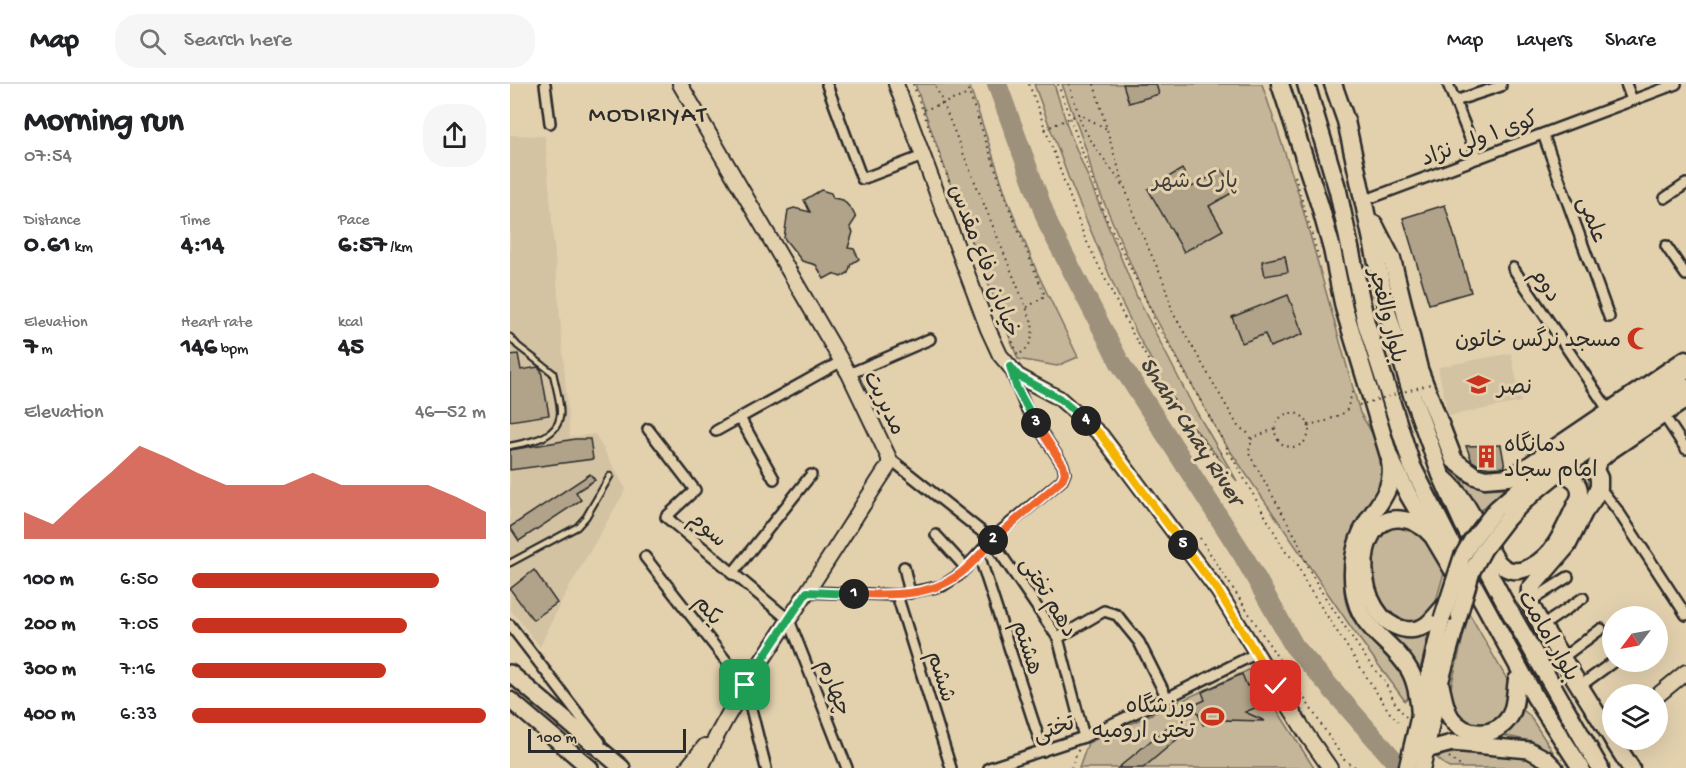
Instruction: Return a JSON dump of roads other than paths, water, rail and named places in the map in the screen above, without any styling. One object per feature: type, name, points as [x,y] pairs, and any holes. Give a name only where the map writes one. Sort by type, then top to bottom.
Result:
[{"type":"highway","points":[[1280,84],[1320,206],[1347,318],[1391,469],[1390,485],[1358,539],[1353,568],[1353,590],[1357,607],[1364,619],[1380,639],[1402,659],[1410,672],[1419,700],[1414,713]]},
{"type":"highway","name":"بلوار والفجر","points":[[1306,84],[1338,191],[1365,323],[1390,403],[1412,466],[1454,549]]},
{"type":"highway","name":"بلوار والفجر","points":[[1333,84],[1346,121],[1388,314],[1412,395],[1441,475],[1463,524]]},
{"type":"highway","points":[[1363,201],[1392,259],[1419,369],[1446,442],[1454,460],[1475,477],[1485,479],[1509,477],[1521,471],[1686,359]]},
{"type":"highway","points":[[1602,720],[1529,603],[1530,588],[1568,546],[1579,520],[1594,498],[1599,488],[1599,478],[1595,470],[1598,461],[1686,399]]},
{"type":"highway","points":[[1389,456],[1409,496],[1517,680],[1535,697]]},
{"type":"highway","name":"بلوار امامت","points":[[1463,524],[1505,603],[1600,768]]},
{"type":"highway","name":"بلوار امامت","points":[[1454,549],[1535,697],[1581,768]]},
{"type":"highway","points":[[1440,683],[1450,718],[1461,729],[1474,733],[1486,733],[1500,726],[1509,717],[1517,680]]},
{"type":"highway","points":[[1621,750],[1631,768]]},
{"type":"main road","points":[[1407,768],[1413,741],[1414,713],[1443,612],[1462,557],[1472,540],[1501,514],[1534,476],[1686,371]]},
{"type":"main road","points":[[1422,768],[1440,683],[1472,571],[1501,514],[1524,501],[1558,473],[1686,387]]},
{"type":"main road","points":[[1441,475],[1453,485],[1464,501],[1498,563],[1515,571],[1528,569],[1555,545],[1579,498],[1580,489],[1577,481],[1558,473]]},
{"type":"main road","points":[[1434,539],[1420,524],[1408,520],[1395,519],[1383,524],[1373,533],[1369,544],[1365,563],[1365,581],[1378,612],[1392,626],[1408,630],[1426,625],[1443,612]]},
{"type":"main road","points":[[510,673],[618,764]]},
{"type":"main road","points":[[510,700],[590,768]]},
{"type":"main road","points":[[1426,750],[1452,743],[1529,750],[1546,759],[1555,768]]},
{"type":"street","points":[[545,84],[550,123]]},
{"type":"street","name":"مدیریت","points":[[680,84],[842,361],[889,458],[888,465],[745,685],[716,733],[701,768]]},
{"type":"street","name":"خیابان دفاع مقدس","points":[[896,84],[988,329],[1000,355],[1018,376],[1059,398],[1101,435],[1218,591],[1330,768]]},
{"type":"street","points":[[1448,84],[1478,158]]},
{"type":"street","points":[[1626,84],[1632,100]]},
{"type":"street","name":"کوی ۱ ولی نژاد","points":[[1363,201],[1676,84]]},
{"type":"street","points":[[826,86],[862,179],[923,156]]},
{"type":"street","points":[[1455,101],[1501,86]]},
{"type":"street","name":"علمی","points":[[1543,134],[1609,317]]},
{"type":"street","points":[[1665,198],[1686,184]]},
{"type":"street","points":[[1666,246],[1686,275]]},
{"type":"street","name":"دوم","points":[[1513,268],[1609,411]]},
{"type":"street","points":[[849,374],[930,339]]},
{"type":"street","points":[[716,431],[842,361]]},
{"type":"street","points":[[807,592],[897,595],[942,586],[959,575],[992,540],[1062,480],[1065,473],[1063,465],[1026,408],[1010,366]]},
{"type":"street","points":[[1663,414],[1686,449]]},
{"type":"street","points":[[740,418],[774,479]]},
{"type":"street","name":"سوم","points":[[648,429],[695,489],[666,517],[789,620]]},
{"type":"street","name":"دهم تختی","points":[[889,458],[992,540],[1058,638],[1084,737]]},
{"type":"street","points":[[732,574],[811,475]]},
{"type":"street","points":[[1599,488],[1618,511],[1686,615]]},
{"type":"street","points":[[936,535],[966,568]]},
{"type":"street","name":"هشتم","points":[[979,555],[1043,751]]},
{"type":"street","name":"یکم","points":[[645,558],[745,685]]},
{"type":"street","points":[[904,567],[910,593]]},
{"type":"street","points":[[1529,603],[1568,577]]},
{"type":"street","name":"ششم","points":[[897,595],[951,768]]},
{"type":"street","points":[[1542,626],[1583,598]]},
{"type":"street","points":[[1058,638],[1104,611],[1117,615],[1139,642],[1167,698]]},
{"type":"street","name":"چهارم","points":[[789,620],[847,768]]},
{"type":"street","points":[[510,625],[618,764]]},
{"type":"street","points":[[1562,658],[1602,629]]},
{"type":"street","name":"تختی","points":[[989,768],[1084,737],[1257,653]]},
{"type":"street","points":[[1580,686],[1602,670]]},
{"type":"street","points":[[1668,687],[1686,672]]},
{"type":"street","points":[[745,685],[766,768]]},
{"type":"street","name":"مدیریت","points":[[687,768],[716,733]]},
{"type":"lane","points":[[510,337],[553,373],[560,417],[552,432],[537,440],[510,446]]},
{"type":"lane","points":[[510,563],[577,528],[610,476]]},
{"type":"waterway","name":"Shahr Chay River","points":[[997,84],[1049,226],[1120,363],[1243,555],[1294,646],[1394,760],[1406,768]]},
{"type":"place","name":"مسجد نرگس خاتون","points":[[1639,338]]},
{"type":"place","name":"نصر","points":[[1479,385]]},
{"type":"place","name":"دمانگاه امام سجاد","points":[[1486,456]]},
{"type":"place","name":"ورزشگاه تختی ارومیه","points":[[1213,717]]},
{"type":"district","name":"MODIRIYAT","points":[[648,113]]},
{"type":"park label","name":"پارک شهر","points":[[1195,179]]}]
